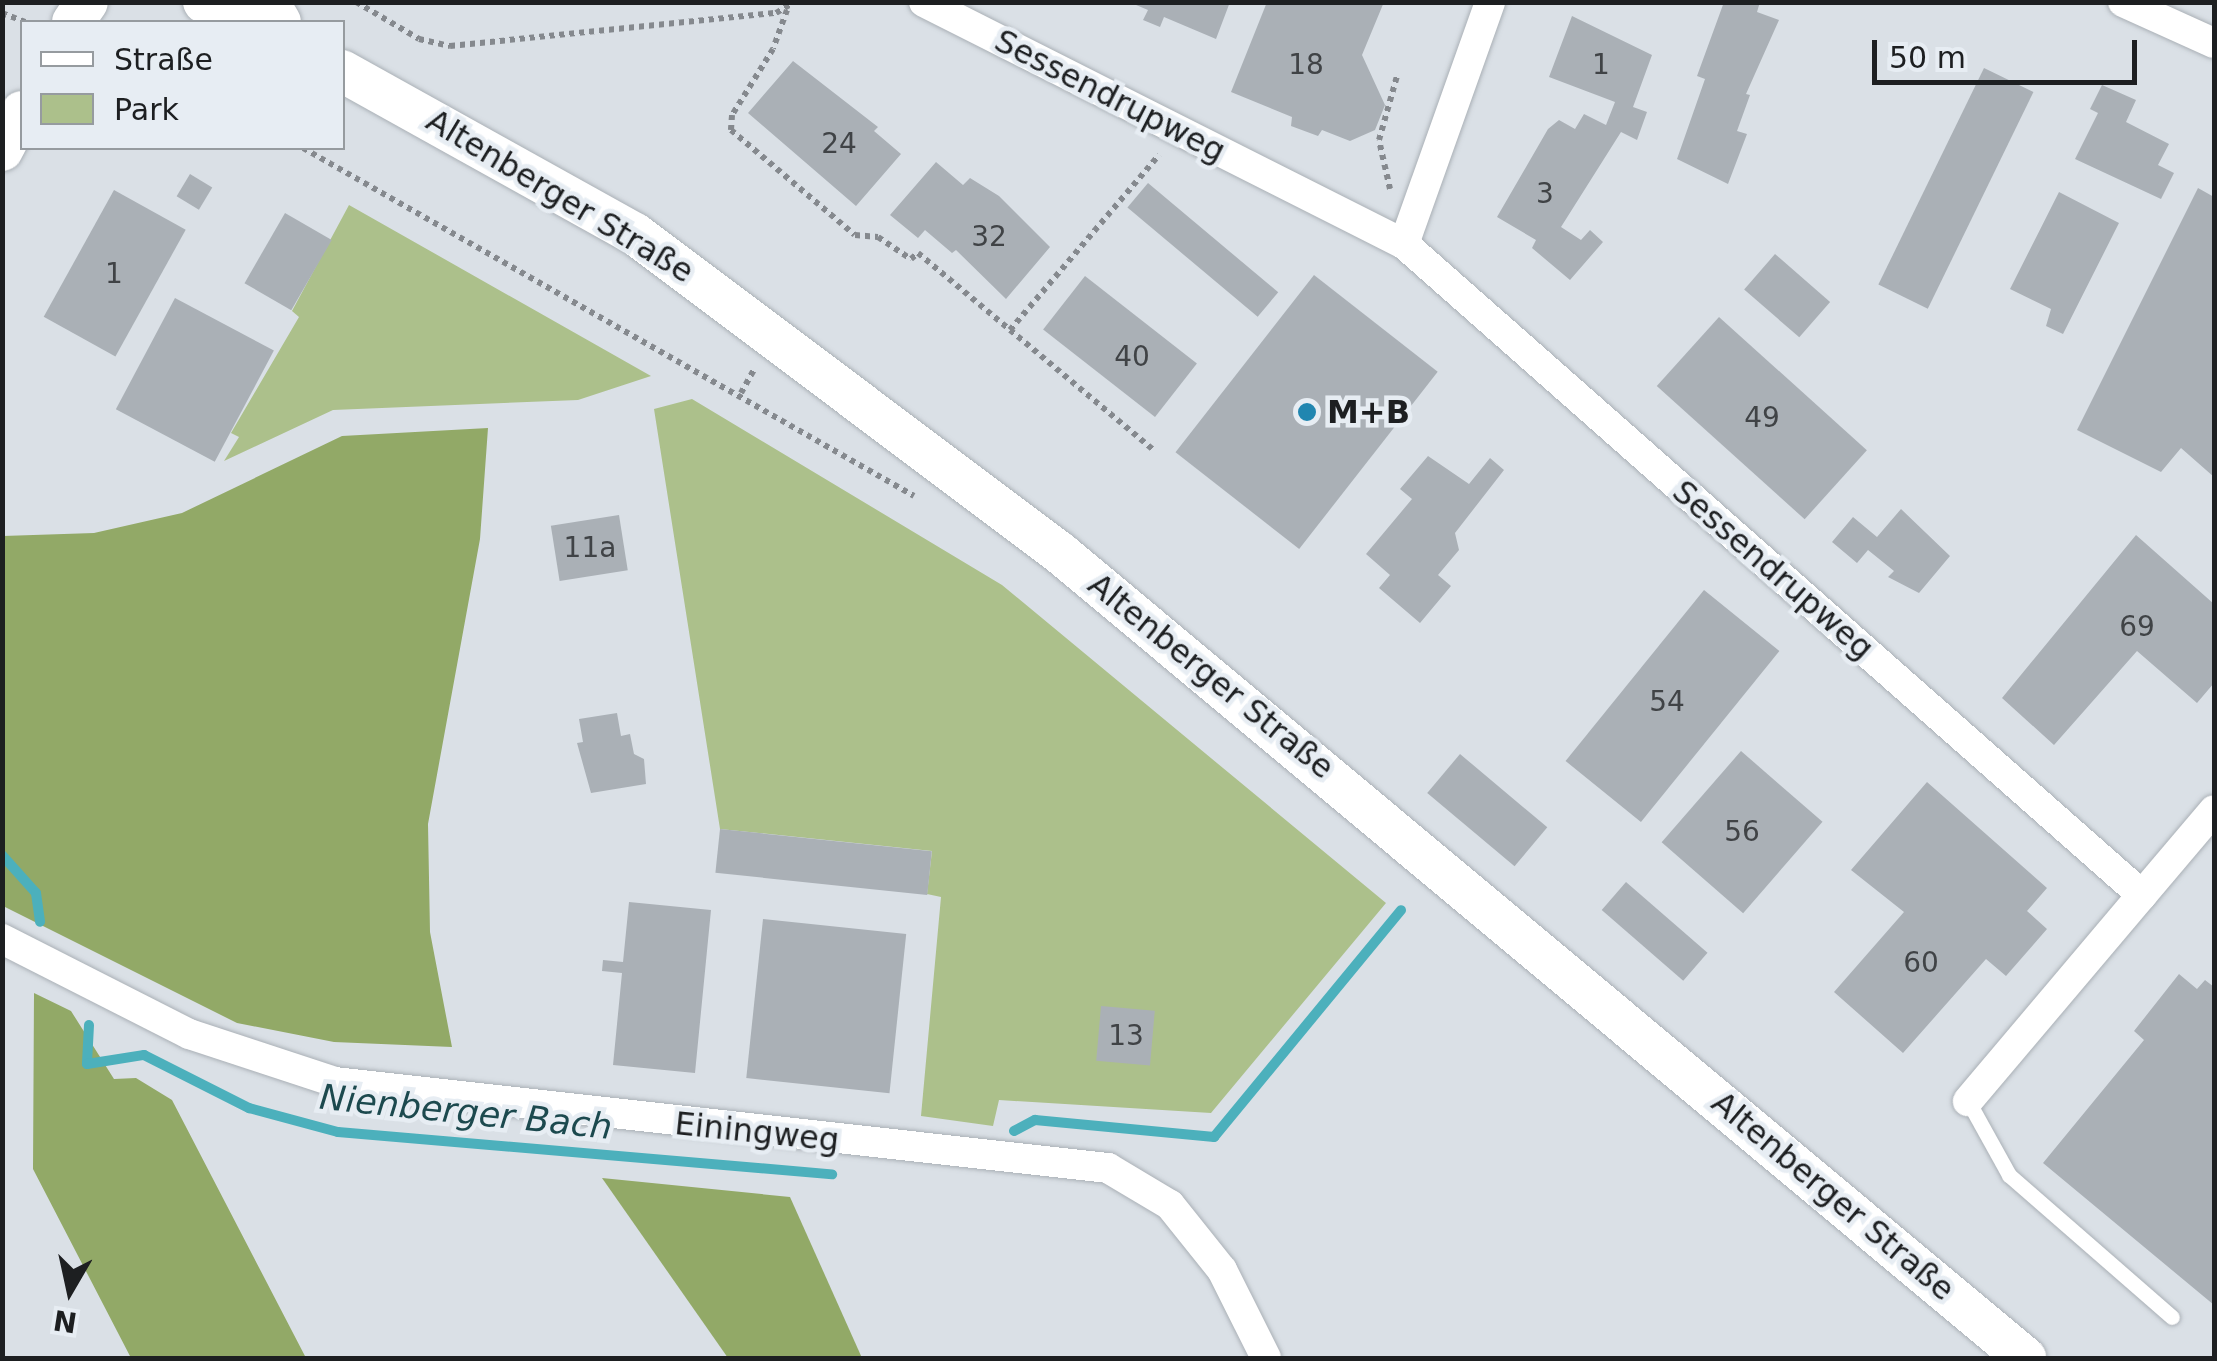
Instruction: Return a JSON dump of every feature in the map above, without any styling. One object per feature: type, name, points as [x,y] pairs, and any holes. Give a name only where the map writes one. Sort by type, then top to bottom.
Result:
[{"type":"main road","points":[[204,2],[242,20]]},
{"type":"main road","name":"Altenberger Straße","points":[[345,72],[635,234],[933,456],[1312,757],[2025,1358]]},
{"type":"main road","points":[[2,150],[20,116]]},
{"type":"street","name":"Sessendrupweg","points":[[924,2],[1404,244],[2142,895]]},
{"type":"street","points":[[1404,244],[1490,2]]},
{"type":"street","points":[[2123,2],[2214,42]]},
{"type":"street","points":[[1968,1101],[2214,810]]},
{"type":"street","name":"Einingweg","points":[[2,939],[189,1034],[335,1082],[1108,1168],[1170,1204],[1222,1270],[1266,1358]]},
{"type":"lane","points":[[1968,1101],[2008,1175],[2172,1317]]},
{"type":"path","points":[[356,2],[420,39],[450,46],[787,10]]},
{"type":"path","points":[[794,2],[787,10],[772,50],[732,115],[731,130],[856,235],[878,237],[911,258],[918,252],[1154,451]]},
{"type":"path","points":[[1396,76],[1379,140],[1404,244]]},
{"type":"path","points":[[1010,330],[1178,130]]},
{"type":"path","points":[[306,150],[919,500]]},
{"type":"green space","points":[[349,205],[651,376],[578,400],[333,410],[224,461],[239,437],[231,433],[299,317],[292,311]]},
{"type":"green space","points":[[692,399],[1002,585],[1386,903],[1211,1113],[999,1100],[993,1126],[921,1116],[941,897],[927,894],[932,851],[720,829],[654,409]]},
{"type":"green space","points":[[488,428],[480,539],[428,824],[430,932],[452,1047],[334,1042],[237,1023],[3,906],[3,536],[94,533],[182,513],[342,436]]},
{"type":"green space","points":[[34,993],[71,1011],[114,1079],[136,1078],[172,1100],[306,1358],[131,1358],[33,1169]]},
{"type":"green space","points":[[602,1178],[790,1197],[862,1358],[728,1358]]},
{"type":"building","points":[[1129,2],[1230,2],[1216,39],[1164,17],[1160,27],[1143,20],[1148,10]]},
{"type":"building","points":[[1267,2],[1384,2],[1362,55],[1385,105],[1375,130],[1350,141],[1322,130],[1318,136],[1291,126],[1292,117],[1231,92]]},
{"type":"building","points":[[1724,2],[1760,2],[1757,12],[1779,20],[1746,94],[1750,95],[1737,131],[1747,134],[1728,184],[1677,159],[1705,79],[1697,76]]},
{"type":"building","points":[[1572,16],[1652,55],[1633,107],[1647,112],[1637,140],[1621,132],[1561,227],[1581,240],[1590,230],[1603,242],[1570,280],[1532,248],[1536,240],[1497,217],[1548,129],[1559,120],[1575,129],[1584,114],[1606,125],[1615,102],[1549,77]]},
{"type":"building","points":[[793,61],[878,127],[874,131],[901,154],[856,206],[748,113]]},
{"type":"building","points":[[1984,68],[2033,92],[1928,309],[1878,285]]},
{"type":"building","points":[[2102,85],[2136,100],[2126,122],[2169,144],[2158,165],[2174,173],[2161,199],[2075,159],[2098,113],[2090,109]]},
{"type":"building","points":[[936,162],[963,185],[970,178],[999,196],[1050,247],[1006,299],[956,250],[952,253],[925,230],[918,238],[890,215]]},
{"type":"building","points":[[190,174],[212,187],[199,210],[177,196]]},
{"type":"building","points":[[1148,183],[1278,292],[1258,317],[1127,208]]},
{"type":"building","points":[[2198,188],[2214,197],[2214,477],[2181,448],[2161,472],[2077,430]]},
{"type":"building","points":[[114,190],[186,230],[115,357],[44,317]]},
{"type":"building","points":[[2059,192],[2119,223],[2063,334],[2046,326],[2051,309],[2010,289]]},
{"type":"building","points":[[285,213],[332,240],[291,310],[245,283]]},
{"type":"building","points":[[1775,254],[1830,302],[1799,337],[1744,289]]},
{"type":"building","name":"M+B","points":[[1314,275],[1438,372],[1299,549],[1175,452]]},
{"type":"building","points":[[1085,276],[1197,363],[1155,417],[1043,330]]},
{"type":"building","points":[[175,298],[274,351],[215,462],[116,409]]},
{"type":"building","points":[[1719,317],[1867,450],[1805,519],[1657,386]]},
{"type":"building","points":[[1428,456],[1469,484],[1490,458],[1504,470],[1455,533],[1459,550],[1438,575],[1451,586],[1420,623],[1379,588],[1390,575],[1366,554],[1412,499],[1400,489]]},
{"type":"building","points":[[1901,509],[1950,556],[1919,593],[1888,577],[1894,571],[1868,550],[1857,563],[1832,542],[1853,517],[1877,537]]},
{"type":"building","points":[[619,515],[628,570],[560,581],[551,526]]},
{"type":"building","points":[[2136,535],[2214,604],[2214,683],[2197,703],[2137,651],[2054,745],[2002,698]]},
{"type":"building","points":[[1704,590],[1779,651],[1641,822],[1566,761]]},
{"type":"building","points":[[617,713],[621,736],[630,734],[634,754],[644,759],[646,784],[591,793],[577,743],[583,742],[579,719]]},
{"type":"building","points":[[1741,751],[1823,822],[1743,913],[1662,842]]},
{"type":"building","points":[[1460,754],[1547,827],[1515,866],[1427,793]]},
{"type":"building","points":[[1927,782],[2047,888],[2027,911],[2047,929],[2006,976],[1986,959],[1903,1053],[1834,992],[1904,912],[1851,870]]},
{"type":"building","points":[[720,829],[932,851],[927,895],[715,873]]},
{"type":"building","points":[[1626,882],[1708,953],[1683,981],[1602,910]]},
{"type":"building","points":[[629,902],[711,910],[695,1073],[613,1065],[622,973],[602,971],[603,960],[623,962]]},
{"type":"building","points":[[763,919],[906,934],[889,1093],[746,1078]]},
{"type":"building","points":[[2179,974],[2197,989],[2205,980],[2214,987],[2214,1305],[2043,1163],[2144,1040],[2134,1031]]},
{"type":"building","points":[[1101,1006],[1155,1011],[1150,1065],[1096,1061]]},
{"type":"waterway","name":"Nienberger Bach","points":[[2,855],[36,893],[40,922]]},
{"type":"waterway","name":"Nienberger Bach","points":[[1014,1131],[1035,1120],[1214,1137],[1401,910]]},
{"type":"waterway","name":"Nienberger Bach","points":[[89,1025],[87,1064],[144,1055],[249,1108],[338,1132],[832,1174]]},
{"type":"place","name":"M+B","points":[[1307,412]]}]
